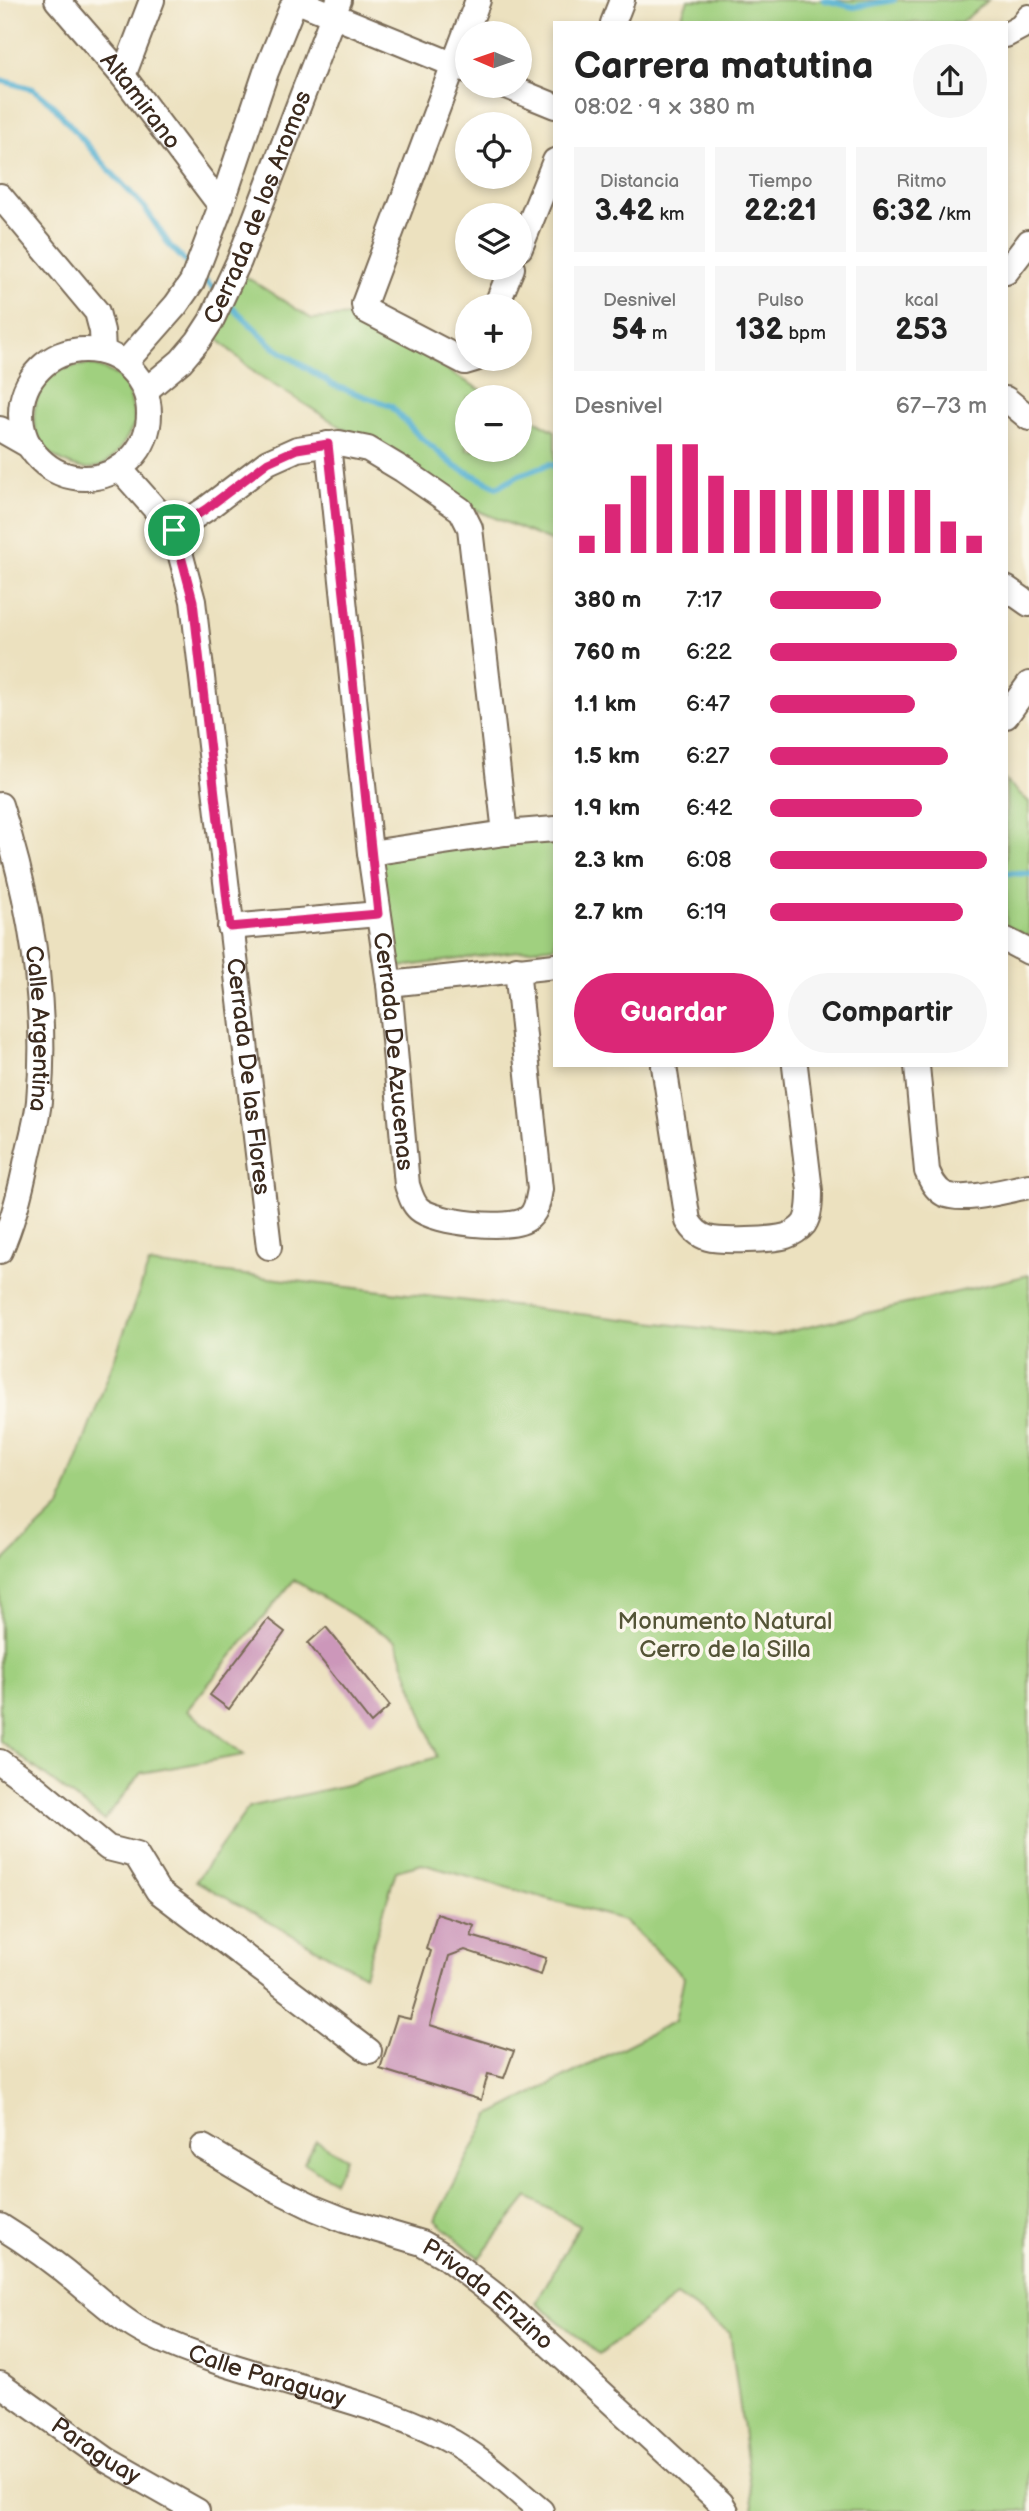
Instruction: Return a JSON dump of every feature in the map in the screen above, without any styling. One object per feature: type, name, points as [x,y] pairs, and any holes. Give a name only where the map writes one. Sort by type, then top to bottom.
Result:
[{"type":"street","name":"Altamirano","points":[[57,0],[123,76],[221,206]]},
{"type":"street","points":[[123,76],[152,0]]},
{"type":"street","points":[[295,0],[336,8],[455,65]]},
{"type":"street","name":"Cerrada de los Aromos","points":[[114,358],[155,326],[176,305],[192,282],[266,72],[295,0]]},
{"type":"street","points":[[472,21],[478,0]]},
{"type":"street","points":[[613,21],[622,0]]},
{"type":"street","name":"Cerrada de los Aromos","points":[[145,391],[181,361],[211,321],[239,261],[275,161],[336,8]]},
{"type":"street","points":[[455,79],[364,304],[365,310],[455,357]]},
{"type":"street","points":[[532,97],[553,105]]},
{"type":"street","points":[[532,218],[553,166]]},
{"type":"street","points":[[4,205],[97,312],[114,358]]},
{"type":"street","points":[[1008,269],[1029,242]]},
{"type":"street","points":[[82,349],[114,358],[137,376],[145,391],[149,413],[146,434],[135,454],[119,468],[104,475],[87,478],[54,470],[40,459],[30,446],[22,425],[22,404],[29,383],[42,366],[61,354],[82,349]]},
{"type":"street","points":[[1008,401],[1029,418]]},
{"type":"street","points":[[0,429],[30,446]]},
{"type":"street","points":[[174,530],[268,462],[297,449],[328,444],[349,444],[368,449],[461,510],[468,519],[470,528],[505,833]]},
{"type":"street","name":"Cerrada De Azucenas","points":[[328,444],[370,853],[389,984],[407,1185],[419,1209],[430,1216],[505,1226],[530,1218],[537,1205],[540,1189],[517,969]]},
{"type":"street","name":"Cerrada De las Flores","points":[[119,468],[174,530],[193,601],[269,1247]]},
{"type":"street","points":[[1008,589],[1029,604]]},
{"type":"street","points":[[1008,713],[1029,684]]},
{"type":"street","name":"Calle Argentina","points":[[0,805],[22,885],[36,969],[40,1048],[38,1102],[27,1161],[9,1231],[0,1251]]},
{"type":"street","points":[[370,853],[505,833],[553,829]]},
{"type":"street","points":[[230,927],[378,914]]},
{"type":"street","points":[[1008,941],[1029,951]]},
{"type":"street","points":[[389,984],[553,966]]},
{"type":"street","points":[[664,1067],[688,1221],[695,1232],[706,1238],[720,1240],[785,1236],[805,1222],[810,1191],[795,1067]]},
{"type":"street","points":[[917,1067],[928,1171],[933,1184],[942,1193],[955,1197],[1029,1186]]},
{"type":"street","points":[[0,1762],[108,1848],[136,1855],[158,1891],[369,2051]]},
{"type":"street","name":"Privada Enzino","points":[[203,2147],[269,2186],[314,2208],[344,2220],[422,2243],[443,2255],[501,2300],[721,2503],[726,2511]]},
{"type":"street","name":"Calle Paraguay","points":[[0,2226],[33,2246],[114,2312],[143,2332],[184,2350],[410,2422],[446,2438],[487,2466],[541,2511]]},
{"type":"street","name":"Paraguay","points":[[0,2384],[107,2460],[197,2511]]},
{"type":"green space","points":[[688,0],[988,0],[963,21],[680,21]]},
{"type":"green space","points":[[237,271],[312,319],[362,315],[472,385],[455,385],[455,462],[532,462],[532,419],[553,430],[553,542],[469,507],[255,373],[214,336]]},
{"type":"green space","points":[[89,364],[113,373],[125,384],[135,423],[110,460],[97,467],[81,468],[64,462],[43,446],[34,419],[41,389],[54,374],[69,367]]},
{"type":"green space","points":[[1008,783],[1029,802],[1029,937],[1008,927]]},
{"type":"green space","points":[[553,836],[553,946],[392,968],[379,858]]},
{"type":"green space","name":"Monumento Natural Cerro de la Silla","points":[[149,1264],[770,1336],[1029,1275],[1029,2511],[754,2511],[730,2333],[677,2296],[599,2354],[536,2303],[579,2226],[528,2197],[479,2258],[435,2220],[490,2115],[675,2021],[684,1977],[624,1920],[422,1864],[396,1871],[364,1975],[196,1881],[249,1807],[346,1785],[437,1757],[396,1641],[294,1580],[187,1710],[244,1755],[141,1773],[104,1820],[0,1741],[0,1565],[60,1507]]},
{"type":"green space","points":[[316,2141],[346,2158],[334,2181],[304,2163]]},
{"type":"building","points":[[268,1619],[285,1632],[229,1709],[210,1695]]},
{"type":"building","points":[[326,1627],[390,1706],[371,1723],[308,1643]]},
{"type":"building","points":[[437,1914],[475,1926],[471,1936],[546,1958],[541,1975],[465,1950],[449,1956],[430,2025],[514,2051],[504,2078],[488,2074],[481,2100],[380,2069],[397,2016],[410,2019],[431,1951],[426,1949]]},
{"type":"waterway","points":[[825,0],[854,7],[894,0]]},
{"type":"waterway","points":[[0,80],[33,89],[51,103],[145,208],[170,246],[187,263]]},
{"type":"waterway","points":[[205,280],[213,288]]},
{"type":"waterway","points":[[230,305],[274,347],[333,385],[391,406],[419,436],[455,466],[497,487],[520,475],[550,464],[553,466]]},
{"type":"waterway","points":[[1008,873],[1029,874]]},
{"type":"route","points":[[328,444],[378,914],[230,927],[193,601],[174,530],[268,462],[297,449],[328,444]]}]
